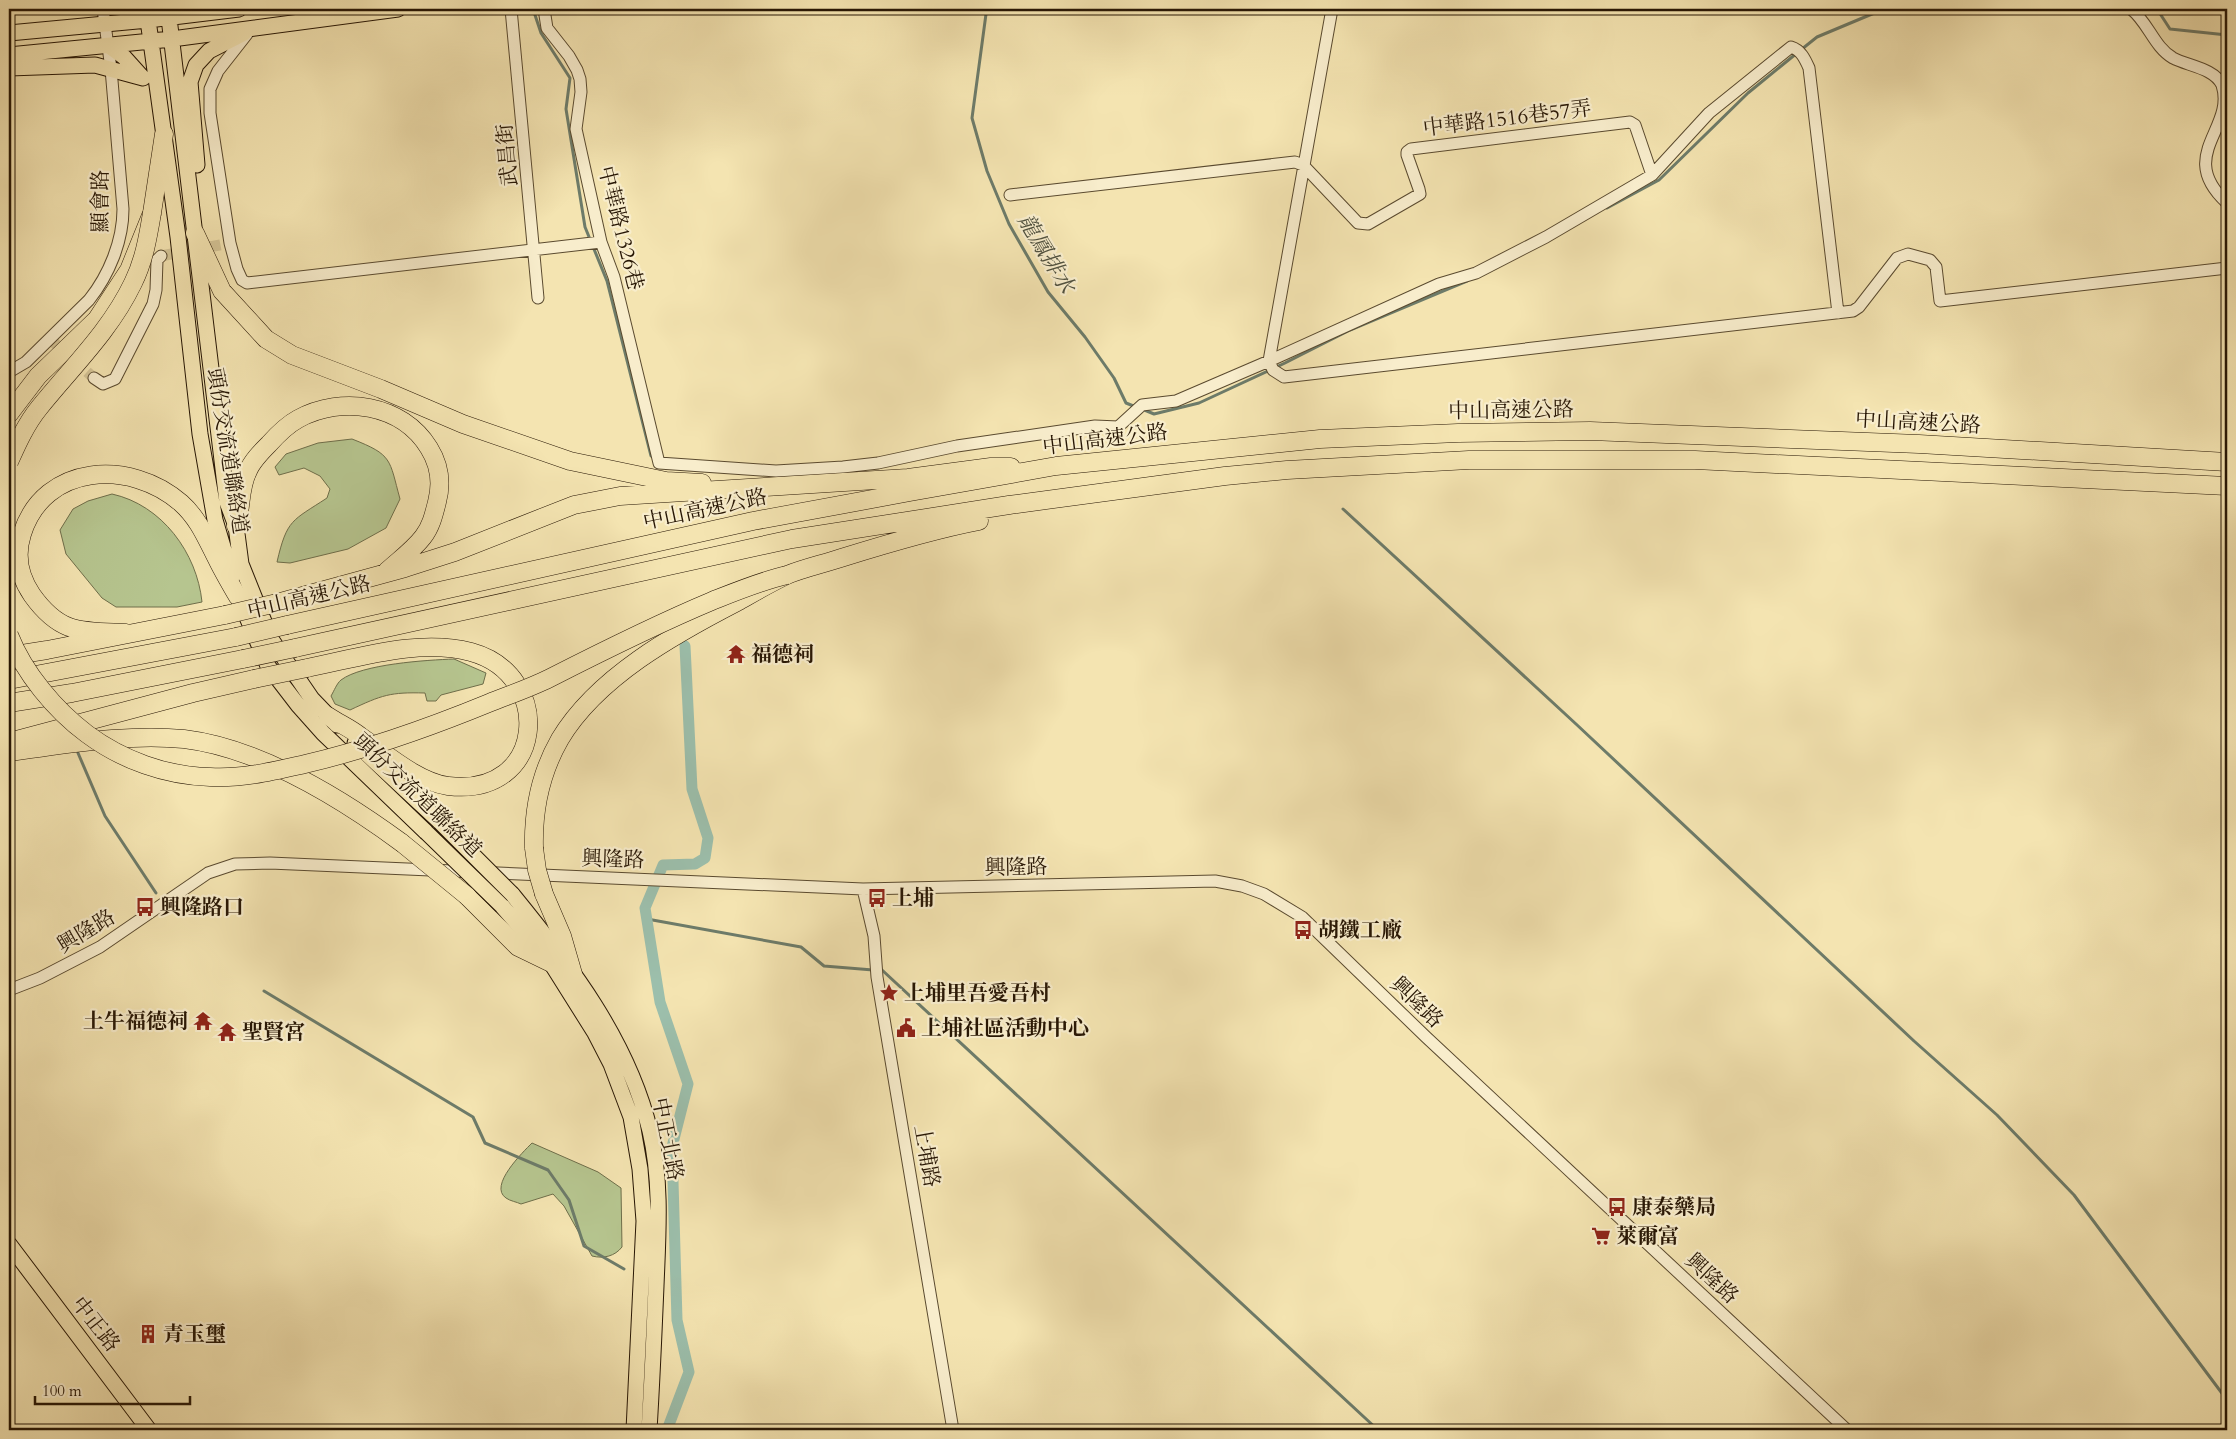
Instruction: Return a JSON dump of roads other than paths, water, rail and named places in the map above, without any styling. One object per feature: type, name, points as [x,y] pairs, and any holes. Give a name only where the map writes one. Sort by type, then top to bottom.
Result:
[{"type":"highway","points":[[9,462],[38,410],[103,332],[123,302],[134,281],[147,246],[164,134]]},
{"type":"highway","points":[[9,414],[38,376],[87,330],[108,304],[129,270],[152,213]]},
{"type":"highway","points":[[195,233],[222,291],[266,339],[292,355],[381,389],[463,424],[570,460],[666,480],[745,486],[802,485]]},
{"type":"highway","points":[[236,526],[248,471],[272,441],[298,419],[322,410],[342,406],[364,407],[387,412],[405,421],[421,435],[433,454],[439,470],[440,492],[432,519],[424,536],[386,572]]},
{"type":"highway","name":"中山高速公路","points":[[9,680],[236,637],[753,521],[1056,466],[1320,439],[1458,433],[1590,431],[1900,444],[2227,462]]},
{"type":"highway","points":[[9,703],[243,659],[792,540],[1046,501],[1234,476],[1469,460],[1695,460],[2227,486]]},
{"type":"highway","points":[[9,656],[225,615],[277,603],[405,568],[455,552],[574,505],[620,496],[908,478],[991,467],[1056,466]]},
{"type":"highway","points":[[126,633],[87,630],[68,626],[52,618],[26,586],[19,568],[19,543],[26,522],[39,502],[56,487],[78,478],[108,474],[135,477],[153,484],[171,495],[183,504],[208,538],[217,560],[238,597]]},
{"type":"highway","points":[[9,635],[38,686],[58,709],[95,739],[119,754],[164,771],[209,778],[231,777],[275,771],[348,754],[433,726],[548,679],[697,607],[762,580],[787,575],[882,545],[955,526],[1030,511],[1046,501]]},
{"type":"highway","points":[[574,974],[562,936],[544,894],[537,870],[534,848],[534,815],[543,780],[560,740],[575,718],[610,683],[647,654],[699,622],[787,575]]},
{"type":"highway","points":[[9,742],[193,693],[254,679],[414,648],[436,647],[471,652],[486,658],[504,671],[513,681],[527,707],[529,730],[523,754],[499,778],[474,785],[447,786],[406,768],[358,734],[328,716]]},
{"type":"highway","points":[[9,752],[81,743],[138,739],[184,739],[217,746],[248,756],[300,779],[374,822],[467,896],[518,947],[551,963]]},
{"type":"main road","points":[[9,33],[169,18],[239,9]]},
{"type":"main road","points":[[9,55],[172,39],[398,9]]},
{"type":"main road","name":"頭份交流道聯絡道","points":[[169,18],[227,502],[236,526],[241,564],[272,638],[312,699],[440,822],[507,900]]},
{"type":"main road","name":"頭份交流道聯絡道","points":[[148,20],[164,134],[200,434],[214,520],[238,597],[268,666],[298,705],[323,733],[426,832],[507,900]]},
{"type":"main road","points":[[195,233],[201,221],[190,82],[196,65],[209,51],[251,28]]},
{"type":"main road","points":[[109,46],[124,57],[143,78],[152,94],[164,134]]},
{"type":"main road","points":[[9,68],[95,65],[143,78]]},
{"type":"main road","name":"中正北路","points":[[507,900],[551,963],[595,1033],[611,1064],[631,1117],[637,1144],[643,1191],[644,1254],[634,1430]]},
{"type":"main road","name":"中正北路","points":[[507,900],[547,937],[599,1012],[622,1052],[650,1131],[655,1164],[659,1219],[649,1430]]},
{"type":"main road","name":"中正路","points":[[9,1244],[149,1430]]},
{"type":"street","name":"顯會路","points":[[9,372],[26,362],[89,300],[97,290],[120,238],[123,225],[122,209],[109,46],[103,9]]},
{"type":"street","name":"武昌街","points":[[511,9],[538,298]]},
{"type":"street","name":"中華路1326巷","points":[[544,9],[547,28],[573,63],[580,79],[581,92],[576,129],[587,171],[598,242],[616,286],[659,463],[776,471],[843,467],[878,463],[987,441],[1095,426],[1118,427],[1142,405],[1176,401],[1269,361]]},
{"type":"street","points":[[1332,9],[1269,361],[1273,370],[1284,377],[1853,311],[1859,307],[1897,258],[1908,254],[1930,260],[1936,267],[1940,300],[2227,268]]},
{"type":"street","points":[[2131,9],[2156,42],[2171,57],[2210,73],[2221,83],[2225,94],[2225,107],[2208,148],[2206,169],[2211,184],[2227,203]]},
{"type":"street","points":[[251,28],[218,71],[210,90],[210,113],[230,242],[240,276],[247,283],[598,242]]},
{"type":"street","points":[[1269,361],[1439,284],[1476,273],[1546,237],[1652,175],[1709,113],[1791,47],[1799,52],[1809,68],[1838,313]]},
{"type":"street","name":"中華路1516巷57弄","points":[[1303,164],[1358,223],[1363,224],[1368,224],[1420,194],[1407,155],[1407,152],[1411,149],[1630,122],[1635,125],[1652,175]]},
{"type":"street","points":[[1010,195],[1295,162],[1303,164]]},
{"type":"street","points":[[94,378],[104,384],[115,379],[153,304],[156,290],[157,260],[161,256]]},
{"type":"street","name":"興隆路","points":[[9,990],[40,978],[100,947],[208,873],[235,864],[270,863],[863,889],[1214,881],[1242,886],[1264,894],[1302,917],[1433,1044],[1847,1430]]},
{"type":"street","name":"上埔路","points":[[863,889],[874,936],[877,976],[953,1430]]},
{"type":"waterway","points":[[533,9],[541,33],[570,78],[566,109],[585,227],[607,281],[651,456]]},
{"type":"waterway","name":"龍鳳排水","points":[[985,9],[986,14],[972,118],[987,171],[1009,224],[1048,292],[1085,337],[1114,378],[1126,403],[1136,407]]},
{"type":"waterway","points":[[1802,49],[1817,37],[1884,9]]},
{"type":"waterway","points":[[2157,9],[2170,29],[2227,35]]},
{"type":"waterway","points":[[1607,208],[1659,180],[1748,93],[1797,53]]},
{"type":"waterway","points":[[2227,146],[2224,150],[2227,150]]},
{"type":"waterway","points":[[1142,409],[1154,414],[1199,403],[1350,330],[1467,281]]},
{"type":"waterway","points":[[1343,509],[1576,724],[1914,1041],[1997,1115],[2074,1195],[2227,1400]]},
{"type":"waterway","points":[[667,1430],[689,1372],[677,1320],[672,1147],[688,1084],[660,1002],[645,908],[663,865],[695,864],[705,858],[708,838],[692,789],[685,646]]},
{"type":"waterway","points":[[78,753],[105,816],[156,893]]},
{"type":"waterway","points":[[647,919],[801,947],[824,966],[873,970]]},
{"type":"waterway","points":[[879,970],[882,970],[1378,1430]]},
{"type":"waterway","points":[[264,991],[473,1117],[485,1143],[548,1170],[569,1200],[584,1246],[624,1269]]},
{"type":"tunnel","points":[[161,256],[230,243]]},
{"type":"tunnel","points":[[50,339],[94,378]]},
{"type":"place","name":"福德祠","points":[[736,654]]},
{"type":"place","name":"上埔","points":[[877,898]]},
{"type":"place","name":"興隆路口","points":[[145,907]]},
{"type":"place","name":"胡鐵工廠","points":[[1303,930]]},
{"type":"place","name":"上埔里吾愛吾村","points":[[889,993]]},
{"type":"place","name":"土牛福德祠","points":[[203,1021]]},
{"type":"place","name":"上埔社區活動中心","points":[[906,1028]]},
{"type":"place","name":"聖賢宮","points":[[227,1032]]},
{"type":"place","name":"康泰藥局","points":[[1617,1207]]},
{"type":"place","name":"萊爾富","points":[[1601,1236]]},
{"type":"place","name":"青玉璽","points":[[148,1334]]}]
